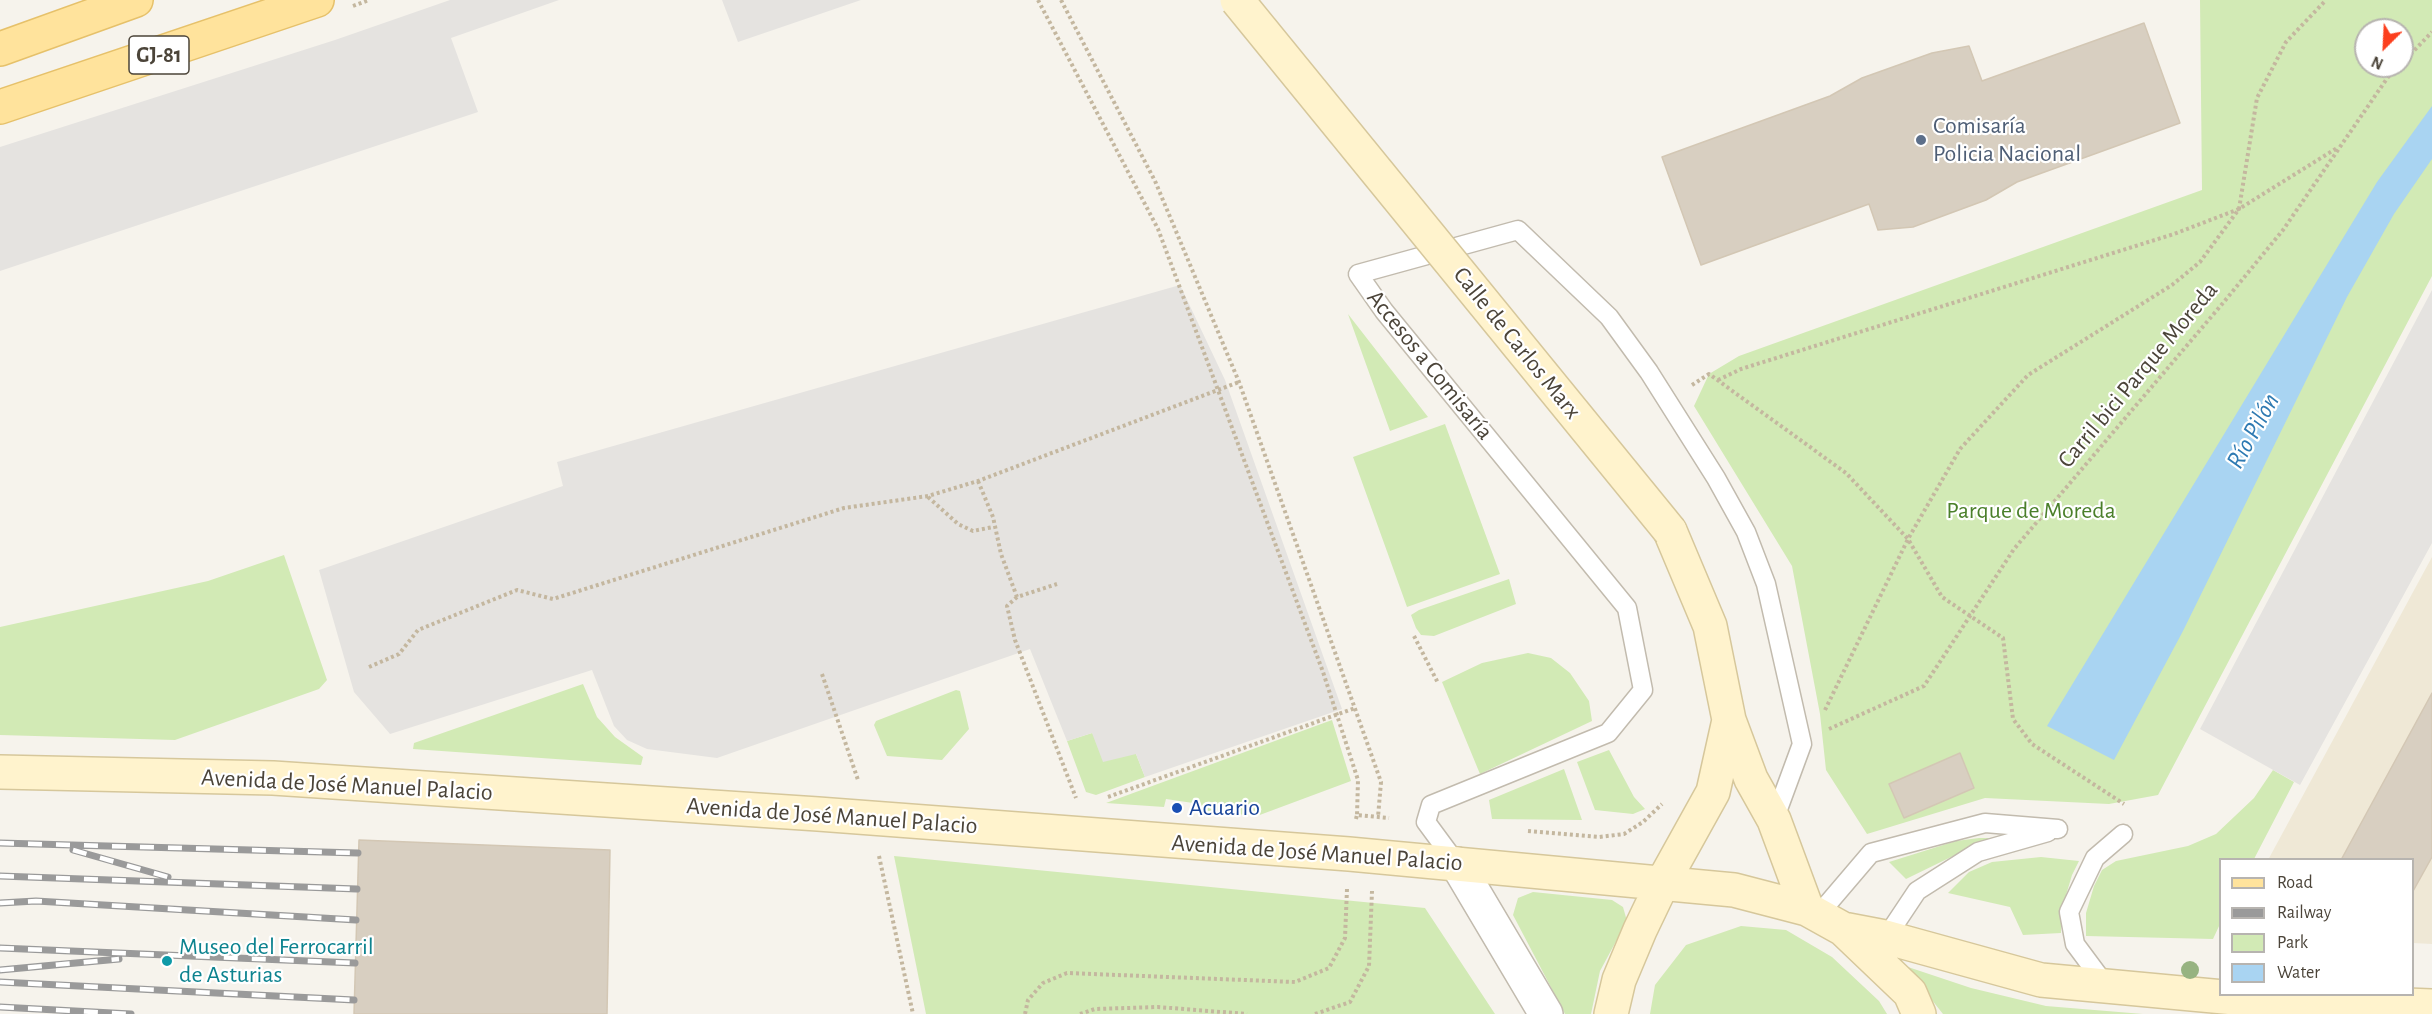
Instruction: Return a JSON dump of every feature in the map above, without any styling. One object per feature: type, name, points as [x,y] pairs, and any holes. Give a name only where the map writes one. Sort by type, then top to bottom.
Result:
[{"type":"main road","name":"GJ-81","points":[[0,49],[136,0]]},
{"type":"main road","name":"GJ-81","points":[[0,107],[317,0]]},
{"type":"main road","name":"Calle de Carlos Marx","points":[[1237,0],[1671,531],[1710,626],[1728,720],[1751,779],[1823,918]]},
{"type":"main road","name":"Calle de Carlos Marx","points":[[1611,1014],[1619,980],[1663,882],[1713,792],[1728,720]]},
{"type":"main road","name":"Avenida de José Manuel Palacio","points":[[0,772],[273,778],[871,818],[1351,842],[1457,864],[1734,890],[1823,918]]},
{"type":"main road","points":[[1823,918],[1880,948],[2041,980],[2235,998],[2432,1006]]},
{"type":"main road","points":[[1880,948],[1910,993],[1919,1014]]},
{"type":"street","points":[[1457,864],[1546,1014]]},
{"type":"lane","name":"Accesos a Comisaría","points":[[1426,822],[1431,805],[1608,733],[1643,690],[1628,608],[1384,311],[1358,274],[1518,230],[1609,317],[1649,372],[1731,505],[1746,532],[1766,584],[1807,740]]},
{"type":"lane","points":[[1774,820],[1807,740]]},
{"type":"lane","points":[[1426,822],[1457,864]]},
{"type":"lane","points":[[1823,918],[1871,853],[1985,823],[2058,829],[1978,852],[1917,891],[1880,948]]},
{"type":"lane","points":[[2107,987],[2075,944],[2068,912],[2096,858],[2123,834]]},
{"type":"path","points":[[1024,1014],[1028,1000],[1043,983],[1067,973],[1295,982],[1329,968],[1345,938],[1351,842],[1357,815],[1358,780],[1337,715],[1158,229],[1038,0]]},
{"type":"path","points":[[1062,0],[1155,181],[1239,382],[1381,782],[1376,830],[1351,842]]},
{"type":"path","points":[[1807,740],[1908,539],[1960,449],[2028,375],[2172,285],[2200,262],[2239,209],[2257,98],[2286,42],[2326,0]]},
{"type":"path","points":[[2414,51],[2432,32]]},
{"type":"path","name":"Carril bici Parque Moreda","points":[[1807,740],[1924,686],[2014,549],[2283,230],[2387,78]]},
{"type":"path","points":[[1717,380],[1741,369],[2174,234],[2239,209],[2340,146]]},
{"type":"path","points":[[1688,394],[1692,384],[1709,374],[1846,473],[1908,539],[1942,597],[2003,638],[2013,719],[2032,744],[2127,806]]},
{"type":"path","points":[[369,667],[399,654],[418,630],[517,590],[553,599],[844,508],[928,496],[978,481],[1239,382]]},
{"type":"path","points":[[978,481],[993,517],[993,527],[1017,597]]},
{"type":"path","points":[[928,496],[958,524],[973,531],[993,527]]},
{"type":"path","points":[[1058,584],[1017,597],[1007,606],[1015,640],[1077,801]]},
{"type":"path","points":[[1414,636],[1438,683]]},
{"type":"path","points":[[822,674],[871,818],[913,1014]]},
{"type":"path","points":[[1100,800],[1354,708]]},
{"type":"path","points":[[1527,831],[1599,837],[1624,834],[1643,822],[1670,796],[1713,792]]},
{"type":"path","points":[[1357,815],[1426,822]]},
{"type":"path","points":[[1315,1014],[1350,1002],[1369,966],[1372,889]]},
{"type":"path","points":[[1080,1014],[1095,1009],[1158,1007],[1247,1014]]},
{"type":"shaded area","points":[[450,0],[559,0],[451,38],[478,112],[0,271],[0,147],[335,40]]},
{"type":"shaded area","points":[[722,0],[861,0],[738,42]]},
{"type":"shaded area","points":[[1180,285],[1225,380],[1342,709],[1145,777],[1136,754],[1103,762],[1092,733],[1067,741],[1030,649],[717,758],[647,749],[627,740],[614,726],[592,670],[390,734],[354,692],[319,570],[563,486],[557,462]]},
{"type":"shaded area","points":[[2432,290],[2432,543],[2300,785],[2200,729]]},
{"type":"shaded area","points":[[2432,557],[2432,944],[2414,943],[2414,858],[2269,858]]},
{"type":"green space","name":"Parque de Moreda","points":[[2200,0],[2432,0],[2432,276],[2158,795],[2109,804],[1985,798],[1867,834],[1826,770],[1820,714],[1792,566],[1694,406],[1709,374],[1739,356],[2202,190]]},
{"type":"green space","points":[[1348,314],[1428,417],[1390,431]]},
{"type":"green space","points":[[1445,424],[1500,574],[1407,607],[1353,457]]},
{"type":"green space","points":[[284,555],[327,680],[319,689],[175,740],[0,735],[0,627],[208,581]]},
{"type":"green space","points":[[1509,579],[1516,604],[1434,636],[1421,635],[1416,628],[1411,615],[1419,610]]},
{"type":"green space","points":[[1528,653],[1551,658],[1570,673],[1589,701],[1592,721],[1480,774],[1442,682],[1482,663]]},
{"type":"green space","points":[[583,684],[597,717],[615,737],[643,757],[641,765],[413,749],[414,743]]},
{"type":"green space","points":[[956,690],[960,691],[969,729],[942,760],[887,756],[874,725],[876,721]]},
{"type":"green space","points":[[1332,720],[1351,781],[1257,816],[1193,810],[1193,803],[1166,799],[1164,807],[1106,803]]},
{"type":"green space","points":[[1092,733],[1136,754],[1145,777],[1096,795],[1086,792],[1067,741]]},
{"type":"green space","points":[[1609,750],[1634,797],[1645,809],[1633,814],[1595,810],[1577,762]]},
{"type":"green space","points":[[1564,769],[1582,820],[1492,819],[1489,800]]},
{"type":"green space","points":[[2273,770],[2294,782],[2255,858],[2219,858],[2219,926],[2213,939],[2086,936],[2086,913],[2094,886],[2102,870],[2116,861],[2188,846],[2216,834],[2254,798]]},
{"type":"green space","points":[[1990,838],[1906,879],[1889,862],[1956,841]]},
{"type":"green space","points":[[894,856],[1425,908],[1495,1014],[926,1014]]},
{"type":"green space","points":[[2041,857],[2079,861],[2072,875],[2061,912],[2061,933],[2023,935],[2010,907],[1948,893],[1969,872],[1992,862]]},
{"type":"green space","points":[[1533,892],[1612,900],[1623,907],[1627,921],[1600,971],[1591,1014],[1565,1014],[1513,915],[1518,898]]},
{"type":"green space","points":[[1741,926],[1786,930],[1832,957],[1879,1001],[1887,1014],[1650,1014],[1655,985],[1686,945]]},
{"type":"green space","points":[[1905,966],[1971,988],[2046,1006],[2143,1014],[1943,1014]]},
{"type":"water","name":"Río Pilón","points":[[2432,106],[2432,159],[2394,214],[2347,297],[2183,631],[2114,760],[2047,726],[2377,182]]},
{"type":"building","name":"Comisaría Policia Nacional","points":[[2144,23],[2180,123],[2017,182],[1986,200],[1913,227],[1878,230],[1869,204],[1701,265],[1662,157],[1830,96],[1862,78],[1932,53],[1969,46],[1982,81]]},
{"type":"building","points":[[2432,693],[2432,857],[2414,889],[2414,858],[2342,858]]},
{"type":"building","points":[[1960,753],[1974,788],[1904,818],[1889,784]]},
{"type":"building","points":[[359,840],[610,850],[607,1014],[354,1014]]},
{"type":"railway","points":[[0,843],[358,853]]},
{"type":"railway","points":[[73,850],[168,877]]},
{"type":"railway","points":[[0,876],[357,889]]},
{"type":"railway","points":[[0,903],[36,901],[356,920]]},
{"type":"railway","points":[[0,948],[355,963]]},
{"type":"railway","points":[[0,970],[119,959]]},
{"type":"railway","points":[[0,982],[354,1000]]},
{"type":"railway","points":[[0,1007],[131,1014]]},
{"type":"place","name":"Comisaría Policia Nacional","points":[[1921,140]]},
{"type":"place","name":"Acuario","points":[[1177,808]]},
{"type":"place","name":"Museo del Ferrocarril de Asturias","points":[[167,961]]}]
